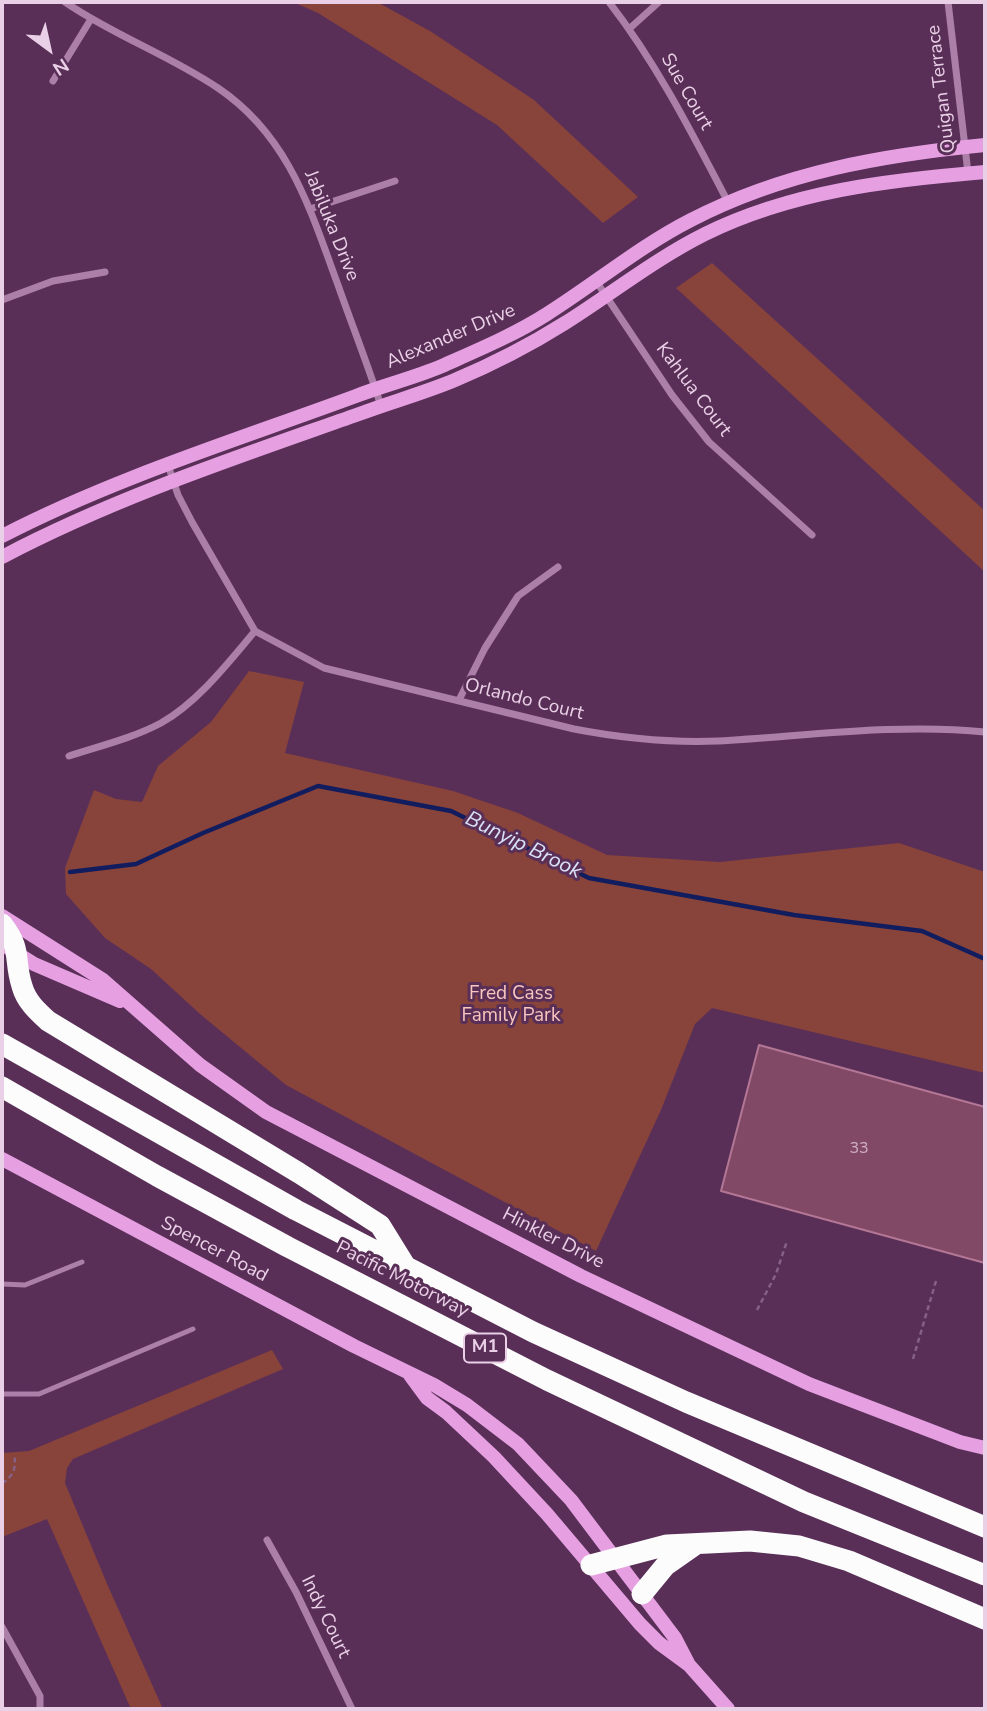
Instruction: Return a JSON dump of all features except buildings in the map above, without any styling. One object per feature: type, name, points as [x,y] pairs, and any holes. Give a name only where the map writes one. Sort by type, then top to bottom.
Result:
[{"type":"highway","points":[[2,924],[13,939],[9,949],[25,995],[48,1021],[380,1225],[407,1269]]},
{"type":"highway","name":"Pacific Motorway","points":[[2,1044],[202,1159],[407,1269],[533,1332],[686,1402],[985,1527]]},
{"type":"highway","name":"Pacific Motorway","points":[[2,1087],[276,1241],[547,1380],[804,1502],[985,1575]]},
{"type":"highway","points":[[591,1565],[667,1545],[750,1541],[799,1546],[824,1552],[985,1619]]},
{"type":"highway","points":[[642,1594],[665,1566],[695,1545]]},
{"type":"street","name":"Jabiluka Drive","points":[[65,2],[90,19],[147,47],[218,89],[243,109],[278,147],[295,173],[310,209],[381,406]]},
{"type":"street","name":"Sue Court","points":[[609,2],[674,99],[728,202]]},
{"type":"street","points":[[629,29],[659,2]]},
{"type":"street","name":"Quigan Terrace","points":[[948,2],[968,173]]},
{"type":"street","points":[[53,81],[90,19]]},
{"type":"street","name":"Alexander Drive","points":[[2,536],[50,512],[168,465],[433,369],[506,338],[548,313],[654,240],[728,202],[776,184],[870,159],[985,145]]},
{"type":"street","name":"Alexander Drive","points":[[2,557],[87,514],[455,380],[554,329],[663,258],[704,235],[764,211],[855,186],[985,172]]},
{"type":"street","points":[[310,209],[395,181]]},
{"type":"street","points":[[2,300],[53,282],[105,272]]},
{"type":"street","name":"Kahlua Court","points":[[596,280],[672,395],[709,442],[812,535]]},
{"type":"street","points":[[69,756],[147,730],[177,713],[255,631],[192,522],[168,465]]},
{"type":"street","points":[[458,700],[485,648],[518,596],[558,567]]},
{"type":"street","name":"Orlando Court","points":[[255,631],[324,668],[573,729],[616,737],[716,741],[946,728],[985,732]]},
{"type":"street","name":"Hinkler Drive","points":[[2,916],[95,974],[200,1065],[248,1101],[581,1276],[809,1384],[960,1442],[985,1448]]},
{"type":"street","name":"Hinkler Drive","points":[[9,949],[134,1008]]},
{"type":"street","name":"Spencer Road","points":[[2,1159],[434,1385],[467,1405],[518,1444],[571,1500],[675,1638],[690,1665],[728,1709]]},
{"type":"street","name":"Spencer Road","points":[[409,1374],[427,1398],[494,1457],[640,1624],[659,1643],[690,1665]]},
{"type":"street","name":"Indy Court","points":[[267,1540],[296,1592],[352,1709]]},
{"type":"street","points":[[2,1627],[40,1696],[40,1709]]},
{"type":"lane","points":[[2,1284],[26,1285],[82,1262]]},
{"type":"lane","points":[[2,1394],[39,1394],[193,1329]]},
{"type":"path","points":[[757,1310],[776,1274],[787,1241]]},
{"type":"path","points":[[913,1359],[936,1282]]},
{"type":"path","points":[[2,1483],[12,1473],[16,1463],[14,1455]]},
{"type":"green space","points":[[293,2],[377,2],[430,31],[534,100],[638,197],[603,223],[497,125],[318,13]]},
{"type":"green space","points":[[712,263],[985,511],[985,572],[676,288]]},
{"type":"green space","name":"Fred Cass Family Park","points":[[249,671],[304,682],[285,753],[453,791],[518,813],[607,855],[720,862],[899,843],[985,872],[985,1073],[712,1008],[695,1024],[661,1110],[596,1251],[286,1085],[200,1014],[151,969],[105,938],[66,894],[65,868],[94,790],[116,799],[142,802],[158,766],[211,722]]},
{"type":"green space","points":[[272,1350],[283,1369],[73,1459],[67,1468],[65,1483],[163,1709],[131,1709],[47,1519],[2,1537],[2,1453],[29,1451]]},
{"type":"waterway","name":"Bunyip Brook","points":[[70,872],[136,864],[203,833],[318,786],[451,811],[589,878],[794,915],[922,931],[985,959]]}]
